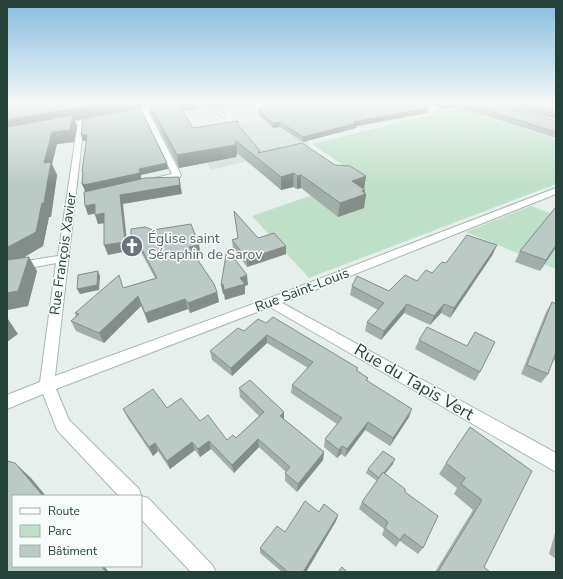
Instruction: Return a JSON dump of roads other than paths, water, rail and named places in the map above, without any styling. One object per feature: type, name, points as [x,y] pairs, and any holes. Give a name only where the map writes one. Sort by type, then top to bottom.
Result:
[{"type":"street","name":"Rue François Xavier","points":[[47,386],[50,352],[63,258],[76,199],[80,130]]},
{"type":"street","points":[[148,182],[177,175],[155,130]]},
{"type":"street","name":"Rue Saint-Louis","points":[[7,402],[271,302],[556,191]]},
{"type":"street","points":[[7,268],[63,258]]},
{"type":"street","name":"Rue du Tapis Vert","points":[[271,302],[556,463]]},
{"type":"street","points":[[47,386],[63,425],[131,495]]},
{"type":"street","points":[[142,506],[205,572]]},
{"type":"place","name":"Église saint Séraphin de Sarov","points":[[132,246]]}]
